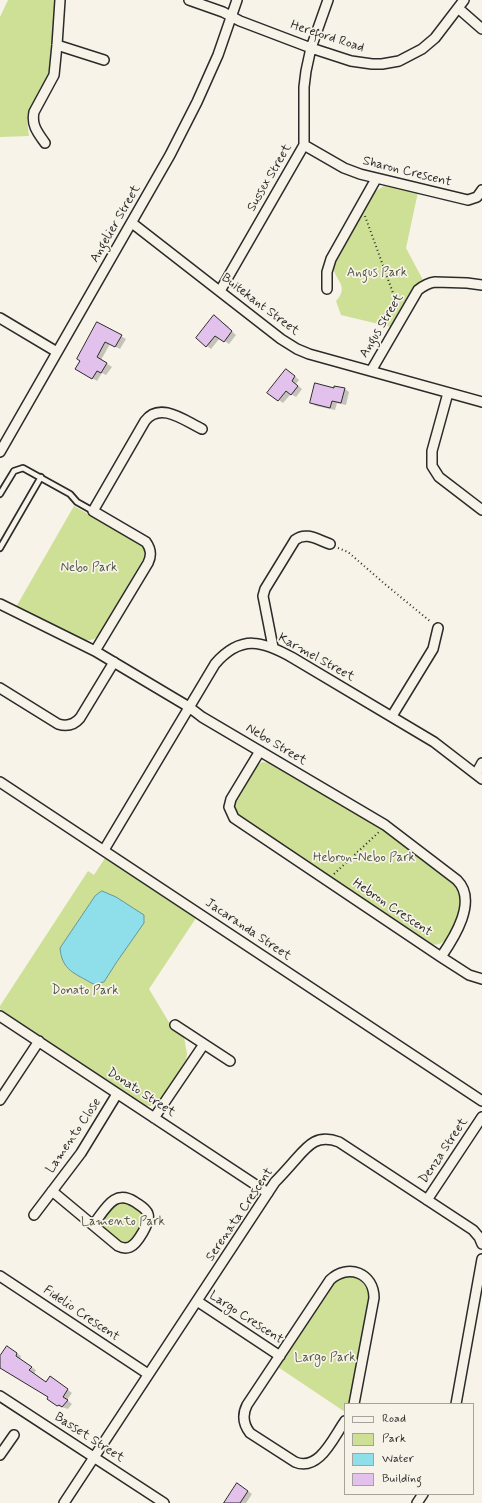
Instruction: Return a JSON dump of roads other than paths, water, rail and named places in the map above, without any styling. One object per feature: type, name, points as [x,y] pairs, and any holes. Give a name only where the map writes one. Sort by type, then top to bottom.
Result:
[{"type":"street","points":[[45,143],[35,129],[33,117],[34,112],[52,79],[57,45],[60,0]]},
{"type":"street","name":"Hereford Road","points":[[189,0],[223,12],[240,21],[311,48],[362,63],[382,64],[399,61],[415,54],[429,44],[464,0]]},
{"type":"street","name":"Angelier Street","points":[[0,452],[132,222],[197,102],[218,55],[237,0]]},
{"type":"street","name":"Sussex Street","points":[[220,291],[304,145],[304,87],[311,48],[328,0]]},
{"type":"street","points":[[458,8],[482,29]]},
{"type":"street","points":[[57,45],[104,60]]},
{"type":"street","name":"Sharon Crescent","points":[[304,145],[344,168],[376,179],[468,200],[477,197],[482,190]]},
{"type":"street","points":[[326,289],[331,259],[376,179]]},
{"type":"street","name":"Buitekant Street","points":[[132,222],[281,339],[297,349],[308,354],[482,402]]},
{"type":"street","name":"Angus Street","points":[[370,371],[418,290],[425,285],[435,282],[482,285]]},
{"type":"street","points":[[0,318],[57,352]]},
{"type":"street","points":[[448,393],[432,451],[432,466],[439,477],[482,510]]},
{"type":"street","points":[[95,651],[148,562],[151,554],[146,542],[93,511],[145,421],[151,414],[163,411],[202,429]]},
{"type":"street","points":[[273,647],[263,600],[266,588],[295,540],[299,537],[307,536],[330,544]]},
{"type":"street","name":"Nebo Street","points":[[1,606],[95,651],[189,707],[202,717],[385,825],[457,880],[463,887],[465,902],[459,929],[441,957]]},
{"type":"street","points":[[392,716],[433,649],[438,628]]},
{"type":"street","name":"Karmel Street","points":[[104,850],[215,664],[226,653],[248,644],[261,644],[273,647],[392,716],[438,745],[479,777]]},
{"type":"street","points":[[0,688],[58,724],[69,726],[80,718],[114,662]]},
{"type":"street","name":"Hebron Crescent","points":[[260,751],[231,799],[229,807],[231,815],[236,820],[441,957],[469,975],[482,979]]},
{"type":"street","points":[[479,777],[482,763]]},
{"type":"street","name":"Jacaranda Street","points":[[0,782],[482,1101]]},
{"type":"street","name":"Donato Street","points":[[0,1016],[268,1193]]},
{"type":"street","points":[[175,1025],[230,1060]]},
{"type":"street","points":[[0,1100],[39,1041]]},
{"type":"street","points":[[154,1118],[204,1044]]},
{"type":"street","name":"Lamento Close","points":[[34,1215],[82,1153],[117,1094]]},
{"type":"street","name":"Denza Street","points":[[427,1200],[482,1117]]},
{"type":"street","name":"Serenata Crescent","points":[[64,1503],[275,1182],[306,1147],[315,1141],[326,1139],[339,1142],[473,1230],[479,1237],[482,1244]]},
{"type":"street","name":"Lamento Close","points":[[52,1191],[118,1246],[125,1248],[134,1244],[148,1223],[149,1216],[144,1208],[128,1197],[121,1196],[113,1200],[93,1225]]},
{"type":"street","points":[[456,1403],[482,1259]]},
{"type":"street","name":"Largo Crescent","points":[[344,1422],[321,1457],[315,1462],[307,1464],[295,1462],[250,1433],[243,1419],[245,1409],[330,1280],[339,1273],[345,1272],[356,1272],[365,1277],[371,1284],[374,1298],[354,1403]]},
{"type":"street","name":"Fidelio Crescent","points":[[0,1276],[148,1374]]},
{"type":"street","name":"Largo Crescent","points":[[197,1301],[280,1356]]},
{"type":"street","name":"Basset Street","points":[[0,1396],[164,1503]]},
{"type":"street","points":[[0,1455],[14,1435]]},
{"type":"lane","points":[[0,494],[16,469],[26,469],[70,494],[77,502],[93,511]]},
{"type":"lane","points":[[0,548],[40,477]]},
{"type":"water","points":[[102,891],[116,897],[144,915],[144,923],[104,982],[93,984],[75,974],[67,967],[63,962],[60,948],[95,896]]},
{"type":"park label","name":"Angus Park","points":[[377,273]]},
{"type":"park label","name":"Nebo Park","points":[[89,568]]},
{"type":"park label","name":"Hebron-Nebo Park","points":[[364,858]]},
{"type":"park label","name":"Donato Park","points":[[85,991]]},
{"type":"park label","name":"Lamento Park","points":[[123,1222]]},
{"type":"park label","name":"Largo Park","points":[[325,1358]]}]
